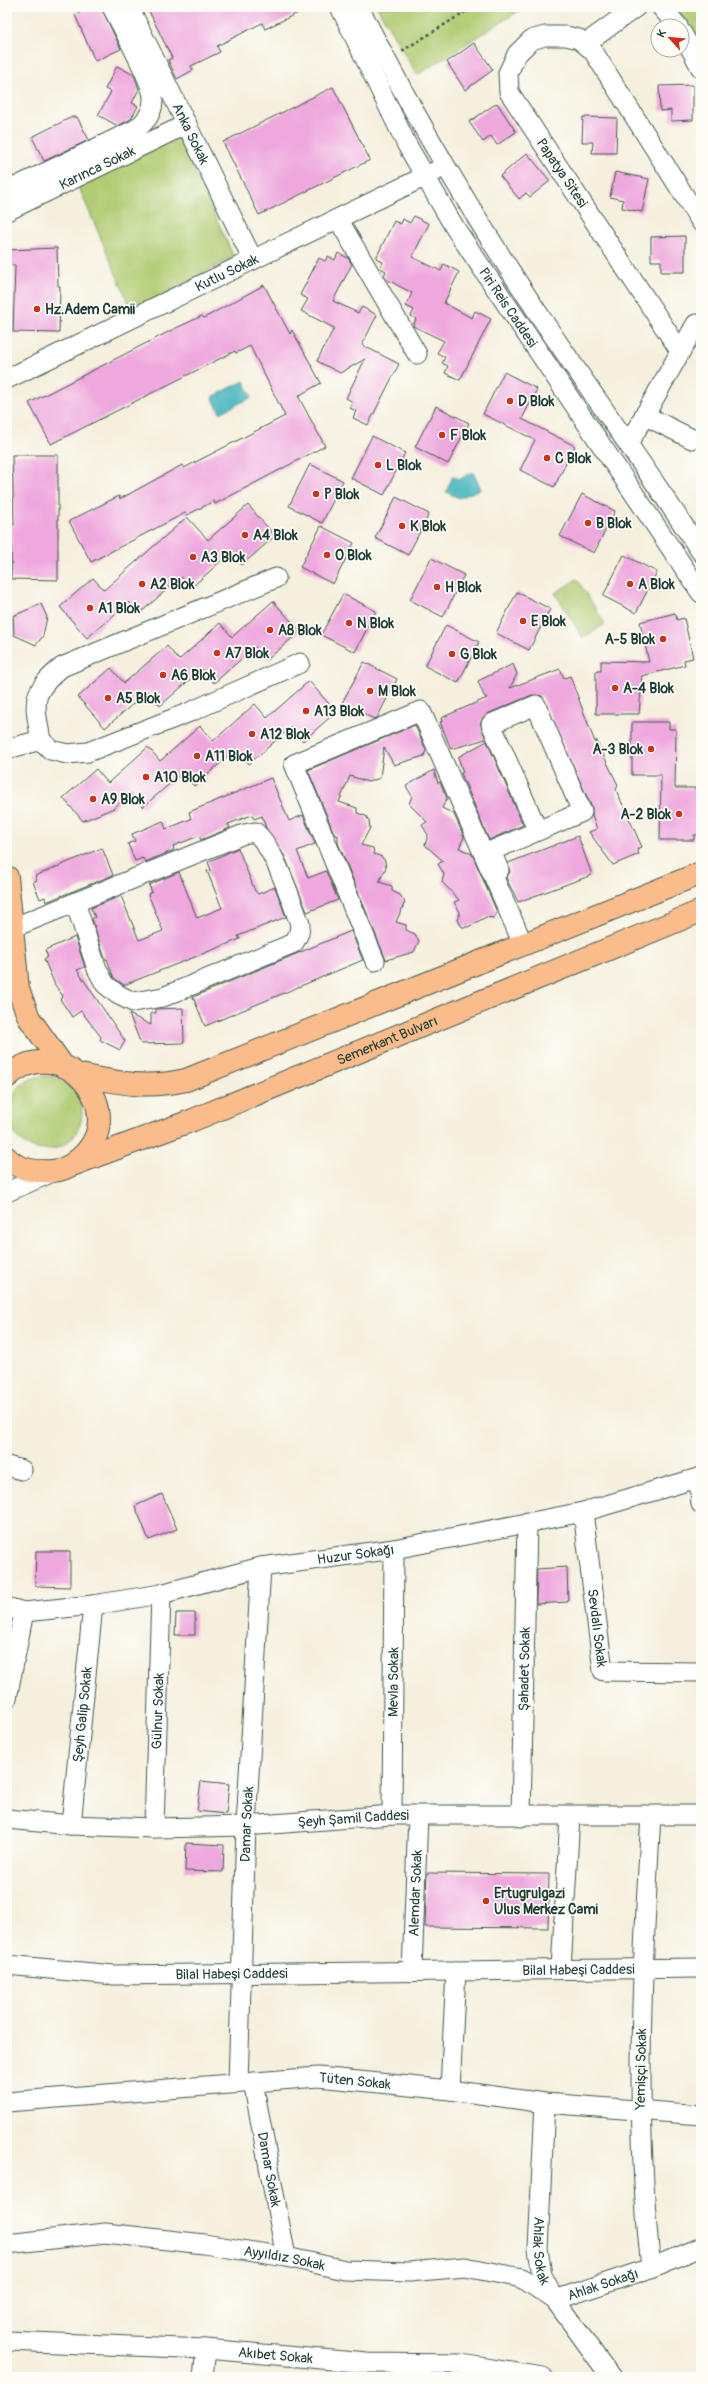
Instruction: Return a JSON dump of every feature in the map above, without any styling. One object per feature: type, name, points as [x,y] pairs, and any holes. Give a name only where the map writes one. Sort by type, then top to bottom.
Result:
[{"type":"main road","points":[[7,1078],[14,1071],[29,1064],[46,1062],[71,1070],[133,1085],[161,1086],[186,1080],[701,873]]},
{"type":"main road","points":[[7,877],[18,989],[29,1018],[71,1070],[91,1088],[97,1104],[99,1122],[94,1139],[88,1149],[64,1168],[40,1172],[23,1168],[7,1158]]},
{"type":"main road","name":"Semerkant Bulvarı","points":[[64,1168],[193,1120],[701,911]]},
{"type":"street","points":[[7,191],[113,150],[142,124],[151,112],[153,97],[112,7]]},
{"type":"street","name":"Anka Sokak","points":[[129,7],[253,260]]},
{"type":"street","name":"Piri Reis Caddesi","points":[[340,7],[425,177],[455,228],[701,593]]},
{"type":"street","name":"Piri Reis Caddesi","points":[[359,7],[386,60],[446,166],[542,319],[629,443],[701,552]]},
{"type":"street","points":[[585,44],[636,7]]},
{"type":"street","points":[[661,7],[671,18]]},
{"type":"street","name":"Papatya Sitesi","points":[[680,351],[509,92],[508,73],[517,54],[531,40],[545,36],[566,36],[579,39],[593,51],[701,222]]},
{"type":"street","points":[[690,48],[701,68]]},
{"type":"street","name":"Karınca Sokak","points":[[7,211],[113,150],[187,124]]},
{"type":"street","name":"Kutlu Sokak","points":[[7,379],[446,166]]},
{"type":"street","points":[[338,218],[417,354]]},
{"type":"street","points":[[629,443],[680,351],[699,321]]},
{"type":"street","points":[[644,415],[692,439]]},
{"type":"street","points":[[276,578],[62,668],[47,679],[36,696],[41,740],[51,750],[67,754],[88,752],[183,715],[300,663]]},
{"type":"street","points":[[525,944],[491,851],[538,831],[582,812],[536,705],[491,724],[538,831]]},
{"type":"street","points":[[375,961],[294,764],[421,711],[525,944]]},
{"type":"street","points":[[7,748],[41,740]]},
{"type":"street","points":[[12,928],[75,902],[244,834],[256,832],[262,837],[277,868],[300,924],[299,933],[294,943],[163,996],[133,1002],[117,994],[105,984],[97,969],[75,902]]},
{"type":"street","points":[[7,1192],[64,1168]]},
{"type":"street","points":[[700,1477],[701,1504]]},
{"type":"street","name":"Huzur Sokağı","points":[[16,1610],[93,1605],[161,1594],[260,1567],[394,1549],[583,1512],[700,1477]]},
{"type":"street","name":"Sevdalı Sokak","points":[[583,1512],[603,1671],[701,1672]]},
{"type":"street","name":"Şahadet Sokak","points":[[521,1817],[527,1522]]},
{"type":"street","name":"Mevla Sokak","points":[[392,1816],[394,1549]]},
{"type":"street","name":"Damar Sokak","points":[[260,1567],[246,1826],[240,1974],[246,2082],[286,2257]]},
{"type":"street","name":"Gülnur Sokak","points":[[154,1828],[161,1594]]},
{"type":"street","name":"Şeyh Galip Sokak","points":[[71,1825],[93,1605]]},
{"type":"street","points":[[7,1698],[16,1610]]},
{"type":"street","name":"Şeyh Şamil Caddesi","points":[[7,1819],[71,1825],[154,1828],[246,1826],[392,1816],[521,1817],[701,1815]]},
{"type":"street","name":"Alemdar Sokak","points":[[412,1971],[418,1816]]},
{"type":"street","points":[[561,1969],[570,1816]]},
{"type":"street","name":"Yemişçi Sokak","points":[[651,1816],[642,1969],[640,2111],[643,2196],[651,2268]]},
{"type":"street","name":"Bilal Habeşi Caddesi","points":[[7,1965],[114,1975],[701,1968]]},
{"type":"street","points":[[450,2090],[456,1971]]},
{"type":"street","name":"Tüten Sokak","points":[[7,2102],[318,2077],[450,2090],[545,2103],[701,2115]]},
{"type":"street","name":"Ahlak Sokak","points":[[545,2103],[538,2249],[542,2275],[555,2300],[610,2377]]},
{"type":"street","name":"Ayyıldız Sokak","points":[[7,2244],[104,2233],[204,2244],[286,2257],[345,2270],[409,2272],[465,2268],[522,2278],[555,2300]]},
{"type":"street","points":[[651,2268],[701,2247]]},
{"type":"street","name":"Ahlak Sokağı","points":[[555,2300],[651,2268]]},
{"type":"street","name":"Akıbet Sokak","points":[[7,2341],[206,2350],[367,2364],[461,2364],[543,2377]]},
{"type":"street","points":[[203,2377],[206,2350]]},
{"type":"path","points":[[386,60],[473,7]]},
{"type":"green space","points":[[377,7],[525,7],[417,75]]},
{"type":"green space","points":[[677,7],[701,7],[701,51],[690,31],[690,18],[683,18]]},
{"type":"green space","points":[[171,120],[234,257],[132,311],[71,169]]},
{"type":"green space","points":[[577,579],[605,624],[583,638],[555,593]]},
{"type":"green space","points":[[45,1076],[59,1079],[71,1087],[79,1099],[82,1113],[79,1127],[71,1139],[59,1147],[45,1150],[31,1147],[19,1139],[11,1127],[8,1113],[11,1099],[19,1087],[31,1079]]},
{"type":"water","points":[[244,381],[252,397],[220,413],[212,397]]},
{"type":"water","points":[[473,472],[481,489],[459,498],[446,492],[453,476],[460,479]]},
{"type":"building","points":[[94,7],[101,7],[121,49],[95,61],[75,15]]},
{"type":"building","points":[[147,7],[310,7],[265,29],[262,23],[217,46],[220,52],[191,66],[193,70],[177,79],[168,60],[172,58]]},
{"type":"building","points":[[474,43],[493,70],[465,90],[447,62]]},
{"type":"building","points":[[117,66],[134,75],[139,89],[132,103],[138,106],[131,119],[118,126],[98,115],[111,92],[105,89]]},
{"type":"building","points":[[693,85],[693,120],[671,121],[671,110],[660,111],[659,86]]},
{"type":"building","points":[[333,87],[370,160],[259,215],[223,142]]},
{"type":"building","points":[[497,103],[516,132],[497,145],[491,136],[483,142],[469,122]]},
{"type":"building","points":[[72,117],[77,117],[89,140],[44,161],[32,137]]},
{"type":"building","points":[[583,117],[617,118],[616,153],[592,153],[593,142],[582,142]]},
{"type":"building","points":[[527,153],[550,181],[530,197],[526,193],[519,199],[500,176]]},
{"type":"building","points":[[615,172],[649,179],[642,212],[622,208],[623,200],[610,197]]},
{"type":"building","points":[[414,216],[429,224],[412,257],[441,271],[444,264],[459,272],[444,303],[472,318],[475,311],[491,319],[460,380],[445,373],[448,366],[442,363],[445,357],[437,353],[444,341],[413,326],[416,319],[411,316],[414,310],[406,306],[412,293],[386,279],[384,275],[386,271],[380,268],[383,262],[376,258],[394,221],[401,224],[403,219],[410,223]]},
{"type":"building","points":[[685,236],[685,272],[661,272],[661,261],[651,261],[651,237]]},
{"type":"building","points":[[57,248],[58,286],[60,286],[59,333],[13,332],[15,265],[7,265],[7,250]]},
{"type":"building","points":[[338,253],[348,258],[352,264],[333,301],[358,313],[362,307],[377,315],[362,345],[399,364],[368,425],[353,418],[356,411],[350,408],[353,402],[346,398],[365,359],[340,373],[317,361],[334,328],[301,311],[308,299],[300,295],[319,258],[325,261],[328,256],[335,260]]},
{"type":"building","points":[[264,285],[290,334],[292,330],[321,383],[298,396],[325,446],[215,504],[214,501],[187,515],[185,513],[91,562],[69,521],[119,496],[120,499],[182,465],[184,468],[285,416],[250,346],[236,353],[235,351],[51,444],[29,403],[174,329],[202,316],[204,318]]},
{"type":"building","points":[[504,372],[537,389],[522,419],[575,446],[554,487],[520,470],[535,440],[483,414]]},
{"type":"building","name":"F Blok","points":[[436,406],[469,423],[448,464],[415,447]]},
{"type":"building","name":"L Blok","points":[[372,436],[405,453],[384,495],[351,478]]},
{"type":"building","points":[[12,455],[58,455],[58,580],[11,579],[12,525],[14,525]]},
{"type":"building","name":"P Blok","points":[[310,464],[343,481],[322,523],[289,506]]},
{"type":"building","name":"B Blok","points":[[582,494],[615,511],[594,553],[560,536]]},
{"type":"building","name":"K Blok","points":[[396,497],[429,514],[408,555],[375,538]]},
{"type":"building","points":[[248,505],[275,536],[242,565],[231,552],[191,588],[181,577],[139,614],[129,602],[87,638],[60,607],[93,578],[104,590],[187,517],[208,540]]},
{"type":"building","name":"O Blok","points":[[321,526],[354,543],[333,584],[300,567]]},
{"type":"building","name":"A Blok","points":[[624,555],[657,572],[636,613],[603,596]]},
{"type":"building","name":"H Blok","points":[[431,558],[464,575],[443,617],[410,600]]},
{"type":"building","name":"E Blok","points":[[517,592],[550,609],[529,650],[496,633]]},
{"type":"building","name":"N Blok","points":[[343,594],[376,611],[355,652],[321,635]]},
{"type":"building","points":[[273,601],[300,631],[267,660],[255,647],[214,683],[202,669],[160,706],[148,691],[105,728],[78,697],[111,668],[124,683],[167,646],[179,660],[220,623],[232,637]]},
{"type":"building","points":[[41,604],[47,617],[43,636],[36,645],[14,635],[13,616]]},
{"type":"building","points":[[675,613],[677,620],[684,618],[693,658],[684,660],[685,665],[642,676],[639,714],[596,714],[596,671],[601,671],[601,661],[649,662],[640,622]]},
{"type":"building","name":"G Blok","points":[[446,625],[479,642],[458,683],[425,666]]},
{"type":"building","name":"M Blok","points":[[364,662],[397,679],[377,718],[374,719],[342,703]]},
{"type":"building","points":[[513,664],[517,674],[510,688],[560,669],[564,678],[570,676],[596,745],[596,740],[618,785],[616,790],[642,847],[637,849],[639,854],[613,865],[589,832],[597,829],[592,816],[592,808],[542,696],[532,695],[487,714],[480,723],[486,739],[451,749],[440,722],[442,722],[441,718],[487,698],[484,696],[478,681]]},
{"type":"building","points":[[309,681],[336,712],[303,741],[291,727],[249,764],[236,749],[194,786],[182,773],[143,807],[130,793],[114,808],[83,821],[63,798],[96,769],[108,783],[148,747],[160,761],[200,726],[213,741],[255,704],[267,718]]},
{"type":"building","points":[[632,722],[669,722],[669,729],[676,729],[675,788],[697,788],[697,795],[701,795],[701,835],[694,835],[694,840],[660,840],[661,775],[632,775]]},
{"type":"building","points":[[415,725],[426,750],[424,756],[394,765],[384,747],[380,778],[368,782],[350,776],[339,802],[357,808],[357,813],[366,816],[369,821],[370,828],[361,845],[373,848],[374,854],[382,857],[385,861],[386,868],[379,882],[392,886],[392,891],[400,895],[405,902],[396,922],[406,925],[406,930],[415,934],[419,941],[414,952],[386,960],[338,843],[338,835],[335,836],[308,770]]},
{"type":"building","points":[[487,741],[523,825],[489,840],[461,773],[463,772],[458,757]]},
{"type":"building","points":[[434,770],[438,783],[440,782],[447,798],[442,808],[454,814],[464,837],[459,848],[472,854],[497,912],[494,918],[486,917],[468,927],[462,927],[458,920],[460,912],[454,902],[459,900],[442,882],[444,874],[438,864],[443,861],[425,845],[428,835],[422,825],[427,822],[409,804],[412,796],[406,786]]},
{"type":"building","points":[[271,778],[289,821],[303,815],[315,844],[297,851],[308,878],[326,871],[338,900],[307,912],[285,857],[266,828],[262,816],[254,819],[252,815],[228,824],[230,828],[201,840],[199,836],[173,846],[174,850],[145,862],[143,858],[135,861],[128,844],[135,841],[132,834],[163,821],[166,829],[191,819],[189,812]]},
{"type":"building","points":[[578,836],[592,875],[518,902],[506,878],[510,872],[508,863]]},
{"type":"building","points":[[102,848],[113,875],[46,902],[45,897],[40,899],[33,882],[37,880],[35,876]]},
{"type":"building","points":[[238,848],[255,891],[258,894],[275,887],[286,917],[238,936],[240,939],[124,985],[114,978],[107,959],[105,959],[92,919],[95,917],[91,908],[121,896],[139,940],[163,931],[148,894],[152,892],[149,885],[179,872],[197,918],[222,908],[207,871],[211,870],[208,862]]},
{"type":"building","points":[[351,931],[363,960],[205,1026],[193,997]]},
{"type":"building","points":[[75,937],[85,967],[77,970],[125,1041],[120,1050],[100,1040],[101,1037],[81,1011],[72,1017],[60,999],[63,996],[55,985],[44,959],[48,957],[45,950]]},
{"type":"building","points":[[183,1008],[184,1043],[141,1044],[129,1014],[151,1025],[151,1013],[156,1013],[156,1009]]},
{"type":"building","points":[[162,1494],[177,1529],[149,1540],[135,1506]]},
{"type":"building","points":[[36,1551],[70,1551],[70,1587],[35,1586]]},
{"type":"building","points":[[567,1567],[568,1602],[536,1604],[537,1569]]},
{"type":"building","points":[[176,1613],[195,1613],[195,1635],[175,1635]]},
{"type":"building","points":[[201,1781],[229,1784],[226,1814],[197,1811]]},
{"type":"building","points":[[186,1843],[224,1845],[223,1872],[185,1871]]},
{"type":"building","name":"Ertugrulgazi Ulus Merkez Cami","points":[[427,1873],[549,1874],[548,1928],[425,1927]]},
{"type":"place","name":"Hz.Adem Camii","points":[[37,309]]},
{"type":"place","name":"D Blok","points":[[510,401]]},
{"type":"place","name":"F Blok","points":[[442,435]]},
{"type":"place","name":"C Blok","points":[[547,458]]},
{"type":"place","name":"L Blok","points":[[378,465]]},
{"type":"place","name":"P Blok","points":[[316,494]]},
{"type":"place","name":"B Blok","points":[[588,523]]},
{"type":"place","name":"K Blok","points":[[402,526]]},
{"type":"place","name":"A4 Blok","points":[[245,535]]},
{"type":"place","name":"O Blok","points":[[327,555]]},
{"type":"place","name":"A3 Blok","points":[[193,557]]},
{"type":"place","name":"A2 Blok","points":[[142,584]]},
{"type":"place","name":"A Blok","points":[[630,584]]},
{"type":"place","name":"H Blok","points":[[437,587]]},
{"type":"place","name":"A1 Blok","points":[[90,608]]},
{"type":"place","name":"E Blok","points":[[523,621]]},
{"type":"place","name":"N Blok","points":[[349,623]]},
{"type":"place","name":"A8 Blok","points":[[270,630]]},
{"type":"place","name":"A-5 Blok","points":[[663,639]]},
{"type":"place","name":"A7 Blok","points":[[217,653]]},
{"type":"place","name":"G Blok","points":[[452,654]]},
{"type":"place","name":"A6 Blok","points":[[163,675]]},
{"type":"place","name":"A-4 Blok","points":[[615,688]]},
{"type":"place","name":"M Blok","points":[[370,691]]},
{"type":"place","name":"A5 Blok","points":[[108,698]]},
{"type":"place","name":"A13 Blok","points":[[306,711]]},
{"type":"place","name":"A12 Blok","points":[[252,734]]},
{"type":"place","name":"A-3 Blok","points":[[651,749]]},
{"type":"place","name":"A11 Blok","points":[[197,756]]},
{"type":"place","name":"A10 Blok","points":[[146,777]]},
{"type":"place","name":"A9 Blok","points":[[93,799]]},
{"type":"place","name":"A-2 Blok","points":[[679,814]]},
{"type":"place","name":"Ertugrulgazi Ulus Merkez Cami","points":[[486,1901]]}]
